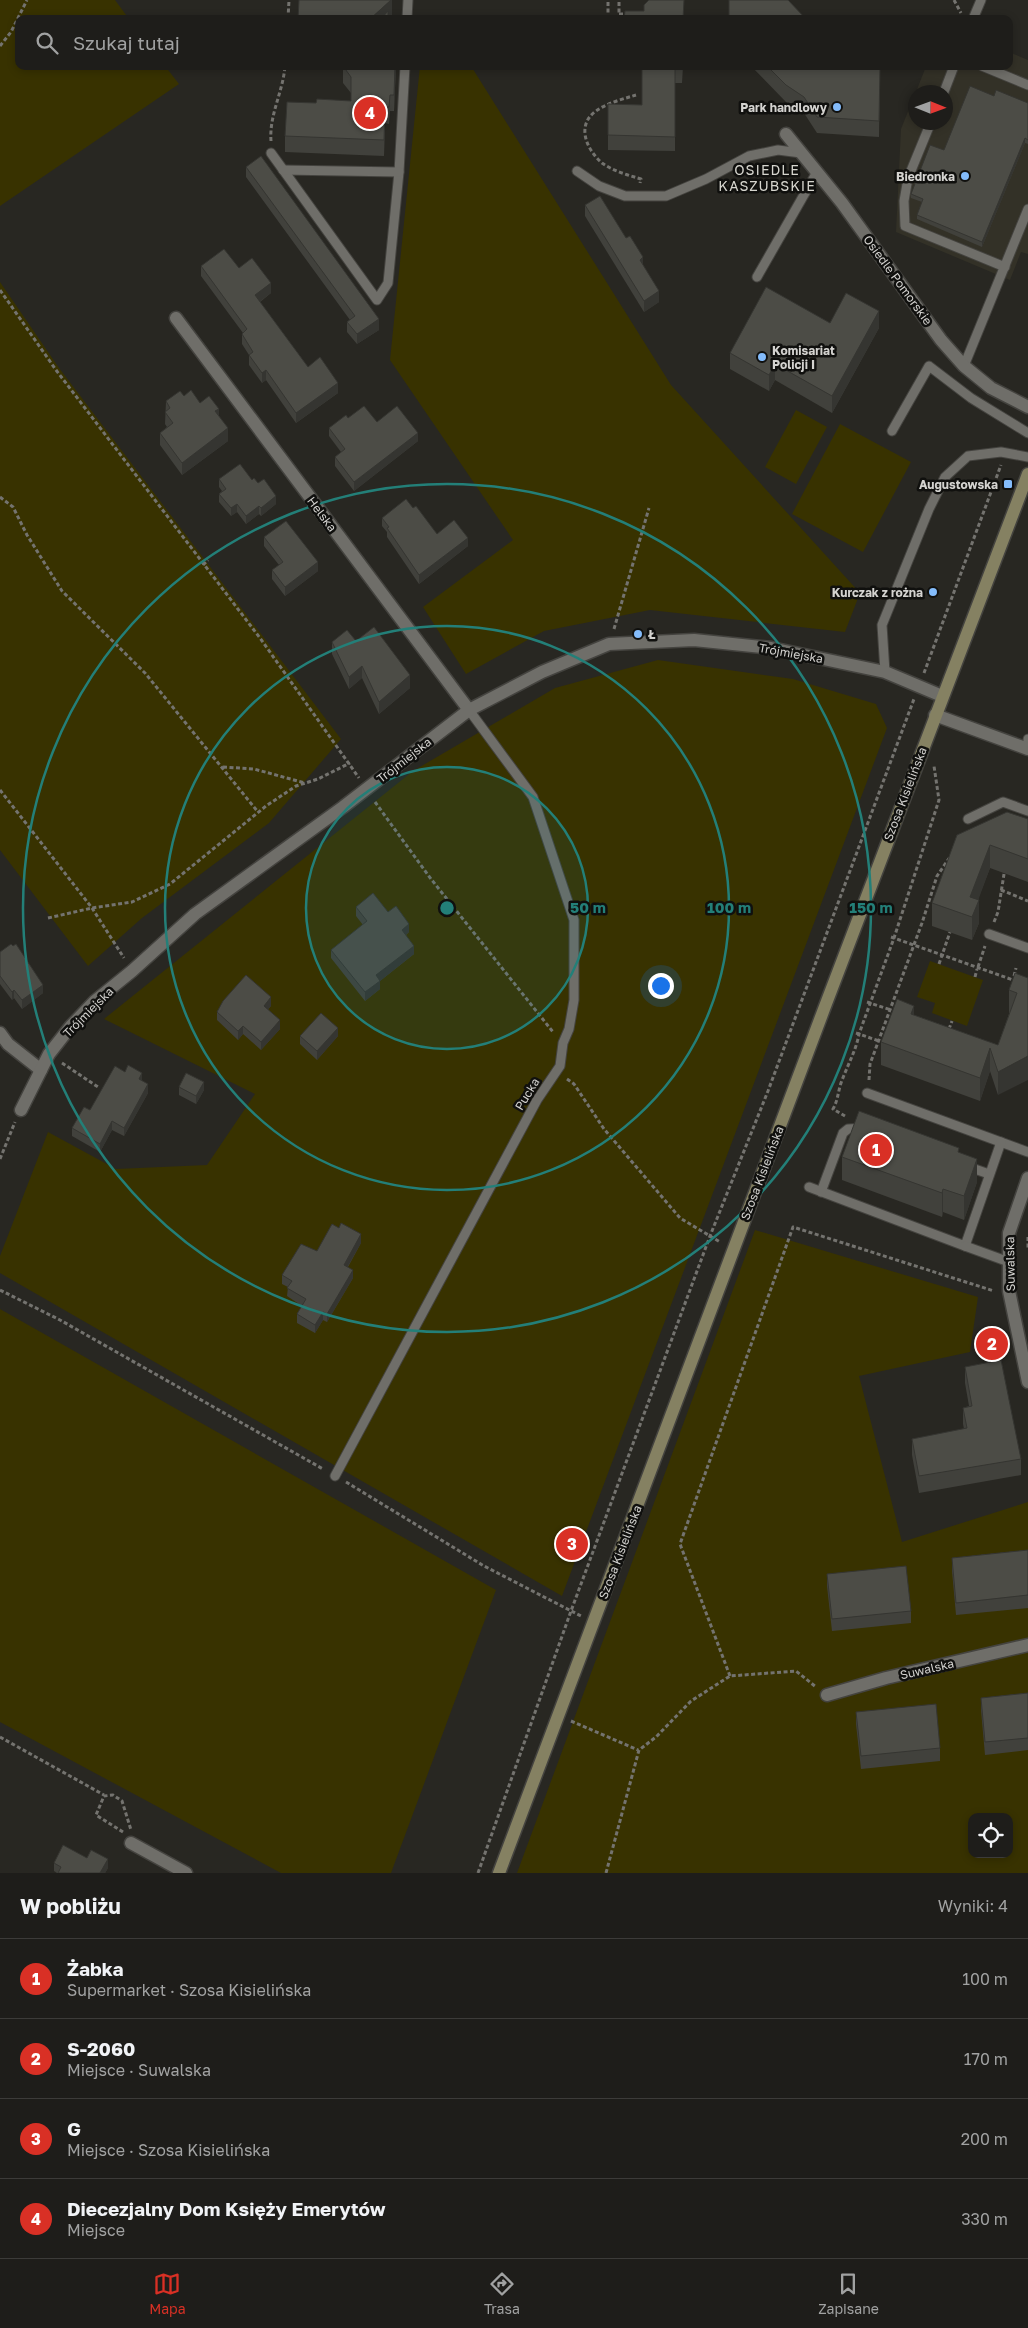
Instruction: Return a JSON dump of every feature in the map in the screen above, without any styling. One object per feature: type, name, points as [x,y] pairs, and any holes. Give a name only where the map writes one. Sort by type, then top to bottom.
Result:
[{"type":"street","name":"Osiedle Pomorskie","points":[[786,134],[902,283],[941,340],[964,366],[991,388],[1028,408]]},
{"type":"street","name":"Helska","points":[[176,318],[469,710]]},
{"type":"street","name":"Szosa Kisielińska","points":[[499,1873],[942,696],[1028,474]]},
{"type":"street","name":"Trójmiejska","points":[[21,1110],[49,1054],[83,1014],[195,914],[366,789],[469,710],[542,672],[609,644],[704,641],[771,648],[885,672],[942,696]]},
{"type":"street","points":[[935,715],[1028,749]]},
{"type":"street","points":[[0,1033],[8,1044],[41,1070]]},
{"type":"street","name":"Suwalska","points":[[1027,1184],[1009,1233],[1009,1291],[1028,1382]]},
{"type":"street","name":"Suwalska","points":[[827,1695],[886,1678],[1028,1645]]},
{"type":"street","points":[[131,1840],[186,1873]]},
{"type":"lane","points":[[407,15],[408,0]]},
{"type":"lane","points":[[975,15],[981,0]]},
{"type":"lane","points":[[271,153],[378,300],[388,283],[400,172],[405,70]]},
{"type":"lane","points":[[947,85],[952,70]]},
{"type":"lane","points":[[992,70],[1028,85]]},
{"type":"lane","points":[[928,130],[908,178],[904,201],[905,226],[1004,266]]},
{"type":"lane","points":[[577,171],[599,186],[625,196],[666,196],[706,179],[749,156],[778,150],[801,153]]},
{"type":"lane","points":[[283,170],[400,172]]},
{"type":"lane","points":[[757,277],[817,172]]},
{"type":"lane","points":[[964,366],[1028,210]]},
{"type":"lane","points":[[892,431],[929,366],[971,398],[1028,433]]},
{"type":"lane","points":[[885,672],[882,625],[929,509],[945,477],[968,456],[1006,454],[1028,457]]},
{"type":"lane","name":"Pucka","points":[[335,1476],[534,1106],[557,1070],[569,1029],[574,1000],[574,920],[534,797],[469,710]]},
{"type":"lane","points":[[1028,739],[1028,749]]},
{"type":"lane","points":[[968,819],[1003,802],[1028,811]]},
{"type":"lane","points":[[989,934],[1028,948]]},
{"type":"lane","points":[[868,1093],[1028,1152]]},
{"type":"lane","points":[[821,1192],[843,1133],[848,1129],[862,1126],[871,1130]]},
{"type":"lane","points":[[965,1246],[1001,1142]]},
{"type":"lane","points":[[953,1161],[989,1174]]},
{"type":"lane","points":[[809,1187],[1009,1262]]},
{"type":"path","points":[[20,15],[27,0]]},
{"type":"path","points":[[288,15],[289,0]]},
{"type":"path","points":[[608,0],[608,15]]},
{"type":"path","points":[[619,0],[619,15]]},
{"type":"path","points":[[954,0],[961,14]]},
{"type":"path","points":[[629,15],[634,14]]},
{"type":"path","points":[[0,46],[15,24]]},
{"type":"path","points":[[271,153],[270,128],[281,95],[284,70]]},
{"type":"path","points":[[636,95],[597,111],[587,120],[584,131],[590,150],[603,163],[622,174],[641,179],[637,196]]},
{"type":"path","points":[[0,290],[56,370],[260,638],[431,879],[533,1008],[564,1043]]},
{"type":"path","points":[[478,1873],[571,1610],[710,1236],[768,1091],[1006,454]]},
{"type":"path","points":[[0,497],[13,508],[27,535],[62,591],[145,673],[258,812]]},
{"type":"path","points":[[609,644],[650,508]]},
{"type":"path","points":[[203,565],[208,560]]},
{"type":"path","points":[[843,1115],[833,1109],[838,1099],[841,1084],[858,1044],[858,1033],[939,800],[934,767],[936,761]]},
{"type":"path","points":[[48,918],[92,908],[132,902],[170,884],[258,812],[296,786],[318,779],[350,763]]},
{"type":"path","points":[[222,767],[254,769],[306,783]]},
{"type":"path","points":[[0,790],[92,908],[132,971]]},
{"type":"path","points":[[868,1093],[870,1064],[891,1010],[937,876],[951,855]]},
{"type":"path","points":[[974,977],[998,912],[1004,874]]},
{"type":"path","points":[[1000,890],[1028,901]]},
{"type":"path","points":[[939,964],[950,932]]},
{"type":"path","points":[[892,938],[1020,982]]},
{"type":"path","points":[[1014,976],[1016,968]]},
{"type":"path","points":[[869,1003],[900,1014]]},
{"type":"path","points":[[952,1021],[947,1031],[956,1034]]},
{"type":"path","points":[[858,1033],[884,1043]]},
{"type":"path","points":[[49,1054],[98,1087]]},
{"type":"path","points":[[557,1070],[574,1084],[604,1129],[680,1218],[734,1249]]},
{"type":"path","points":[[0,1159],[21,1110]]},
{"type":"path","points":[[730,1676],[680,1544],[793,1227],[995,1292]]},
{"type":"path","points":[[1028,1237],[1028,1249]]},
{"type":"path","points":[[0,1290],[60,1320],[335,1476],[484,1566],[593,1622]]},
{"type":"path","points":[[606,1873],[638,1750],[656,1737],[691,1701],[730,1676],[796,1671],[827,1695]]},
{"type":"path","points":[[558,1717],[638,1750]]},
{"type":"path","points":[[0,1737],[104,1796],[113,1794],[122,1801],[131,1824],[131,1840]]},
{"type":"path","points":[[104,1796],[96,1815],[131,1840]]},
{"type":"shaded area","points":[[0,0],[115,0],[126,15],[15,15],[15,70],[168,70],[179,84],[0,206]]},
{"type":"shaded area","points":[[1013,54],[1028,60],[1028,254],[1021,252],[1010,280],[896,232],[901,129],[908,112],[908,130],[953,130],[953,85],[919,85],[925,70],[1013,70]]},
{"type":"shaded area","points":[[420,70],[474,70],[671,385],[860,593],[845,632],[650,610],[544,631],[466,674],[423,607],[513,540],[390,360]]},
{"type":"shaded area","points":[[0,282],[59,368],[341,739],[269,823],[142,918],[88,966],[0,850]]},
{"type":"shaded area","points":[[796,410],[827,427],[796,484],[765,467]]},
{"type":"shaded area","points":[[840,424],[911,462],[863,552],[792,514]]},
{"type":"shaded area","points":[[658,660],[793,679],[876,704],[887,728],[562,1596],[0,1273],[0,1256],[48,1132],[116,1169],[207,1165],[255,1094],[104,1019],[413,771],[555,688]]},
{"type":"shaded area","points":[[930,961],[983,980],[967,1026],[932,1013],[935,1003],[917,997]]},
{"type":"shaded area","points":[[755,1230],[978,1297],[970,1352],[859,1376],[902,1542],[1028,1502],[1028,1873],[517,1873]]},
{"type":"shaded area","points":[[0,1309],[496,1590],[391,1873],[281,1873],[0,1722]]},
{"type":"building","points":[[299,0],[391,0],[374,15],[298,15]]},
{"type":"building","points":[[649,0],[684,0],[683,15],[624,15],[625,11],[644,11],[644,5]]},
{"type":"building","points":[[729,0],[788,0],[802,15],[729,15]]},
{"type":"building","points":[[346,70],[395,70],[394,95],[390,95],[389,107],[385,107],[384,140],[285,136],[287,102],[316,103],[317,99],[351,101],[351,77]]},
{"type":"building","points":[[642,70],[675,70],[675,137],[608,135],[608,104],[642,105]]},
{"type":"building","name":"Park handlowy","points":[[771,70],[880,70],[879,121],[817,117],[804,97],[786,85]]},
{"type":"building","name":"Biedronka","points":[[970,86],[994,96],[996,90],[1028,103],[1028,140],[1025,138],[982,242],[917,215],[923,199],[911,194],[930,145],[944,150]]},
{"type":"building","points":[[261,156],[379,319],[357,334],[347,322],[355,316],[246,167]]},
{"type":"building","points":[[600,196],[626,238],[630,236],[643,257],[640,260],[659,291],[644,301],[585,205]]},
{"type":"building","points":[[224,249],[239,268],[252,258],[271,283],[255,295],[308,367],[320,357],[338,383],[296,413],[266,370],[262,373],[249,355],[253,352],[242,334],[247,329],[201,266]]},
{"type":"building","name":"Komisariat Policji I","points":[[766,287],[830,323],[846,293],[879,311],[832,396],[775,364],[769,375],[730,353]]},
{"type":"building","points":[[191,390],[200,403],[209,396],[219,409],[215,411],[228,428],[182,463],[160,433],[173,423],[165,412],[170,408],[166,401],[180,391],[184,396]]},
{"type":"building","points":[[364,406],[377,422],[397,406],[418,433],[354,482],[335,457],[345,449],[329,428],[346,415],[348,418]]},
{"type":"building","points":[[240,464],[252,480],[254,478],[258,483],[264,479],[276,496],[261,508],[259,506],[246,516],[237,504],[231,508],[219,494],[226,489],[219,479]]},
{"type":"building","points":[[406,499],[413,508],[416,506],[437,534],[454,520],[468,538],[419,575],[382,518]]},
{"type":"building","points":[[286,521],[318,562],[285,587],[272,570],[283,562],[264,537]]},
{"type":"building","points":[[374,627],[410,675],[379,702],[362,666],[349,677],[332,642],[347,630],[356,641]]},
{"type":"building","points":[[1007,812],[1028,819],[1028,859],[990,845],[970,897],[979,900],[972,917],[932,903],[957,835]]},
{"type":"building","points":[[373,893],[388,912],[396,906],[409,924],[402,930],[414,946],[376,975],[380,981],[365,992],[331,950],[367,921],[356,907]]},
{"type":"building","points":[[11,944],[13,946],[16,944],[43,985],[22,1000],[14,990],[12,992],[0,976],[0,952]]},
{"type":"building","points":[[1015,973],[1028,978],[1028,1056],[998,1072],[990,1048],[980,1078],[881,1042],[897,999],[914,1006],[911,1014],[998,1045],[1017,993],[1009,990]]},
{"type":"building","points":[[246,975],[271,997],[264,1006],[280,1020],[261,1042],[243,1026],[238,1031],[217,1012],[223,1001]]},
{"type":"building","points":[[321,1013],[338,1028],[317,1051],[300,1036]]},
{"type":"building","points":[[128,1065],[142,1073],[139,1079],[148,1084],[124,1128],[112,1121],[100,1144],[72,1128],[84,1107],[90,1110],[115,1066],[125,1072]]},
{"type":"building","points":[[186,1073],[204,1082],[196,1096],[179,1087]]},
{"type":"building","points":[[859,1111],[959,1148],[958,1152],[977,1159],[964,1196],[943,1189],[942,1193],[842,1157]]},
{"type":"building","points":[[341,1223],[361,1234],[344,1265],[353,1270],[327,1314],[323,1312],[315,1325],[297,1314],[306,1299],[287,1288],[292,1281],[282,1275],[301,1244],[317,1251],[332,1224],[339,1228]]},
{"type":"building","points":[[1001,1360],[1021,1459],[919,1476],[912,1439],[967,1428],[963,1408],[972,1406],[965,1367]]},
{"type":"building","points":[[1028,1550],[1028,1595],[956,1603],[952,1558]]},
{"type":"building","points":[[906,1566],[911,1611],[832,1619],[827,1574]]},
{"type":"building","points":[[1028,1693],[1028,1738],[985,1742],[981,1698]]},
{"type":"building","points":[[936,1704],[940,1748],[861,1756],[856,1712]]},
{"type":"building","points":[[63,1845],[87,1858],[91,1850],[108,1859],[100,1873],[58,1873],[61,1867],[54,1863]]},
{"type":"place","name":"Park handlowy","points":[[837,107]]},
{"type":"place","name":"Diecezjalny Dom Księży Emerytów","points":[[370,113]]},
{"type":"place","name":"Biedronka","points":[[965,176]]},
{"type":"place","name":"Komisariat Policji I","points":[[762,357]]},
{"type":"place","name":"Augustowska","points":[[1008,484]]},
{"type":"place","name":"Kurczak z rożna","points":[[933,592]]},
{"type":"place","name":"Ł","points":[[638,634]]},
{"type":"place","name":"Żabka","points":[[876,1150]]},
{"type":"place","name":"S-2060","points":[[992,1344]]},
{"type":"place","name":"G","points":[[572,1544]]},
{"type":"district","name":"OSIEDLE KASZUBSKIE","points":[[767,177]]}]
